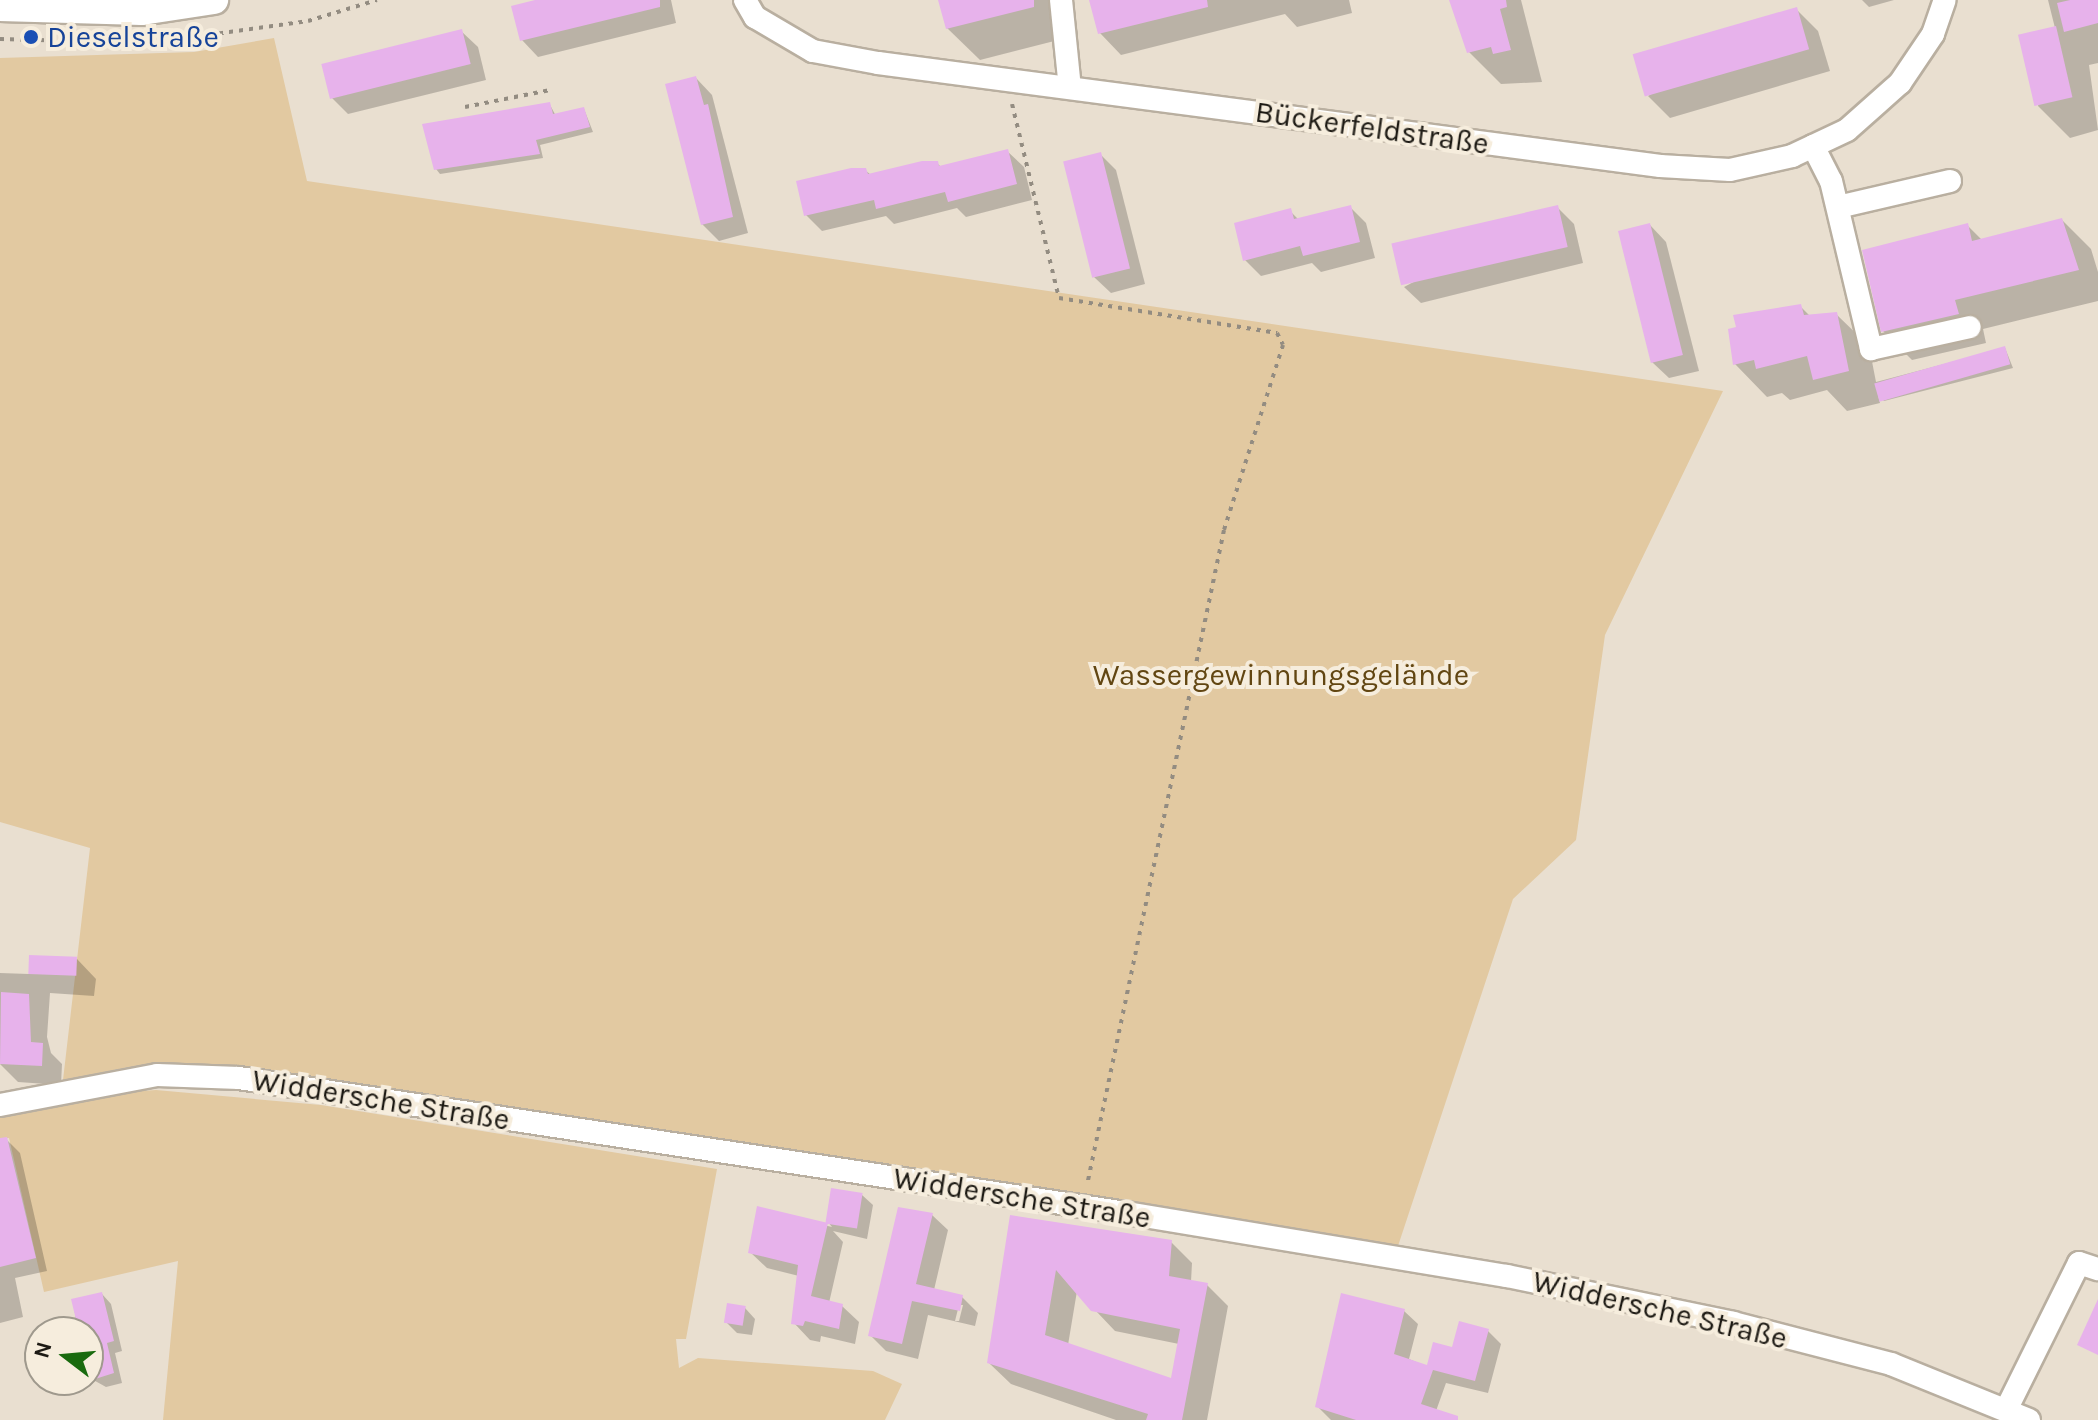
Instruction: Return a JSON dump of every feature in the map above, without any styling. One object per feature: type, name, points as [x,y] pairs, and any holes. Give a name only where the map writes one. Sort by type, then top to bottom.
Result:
[{"type":"main road","points":[[0,7],[142,11],[214,0]]},
{"type":"street","name":"Bückerfeldstraße","points":[[745,0],[755,17],[813,51],[1015,81],[1660,166],[1730,170],[1813,146],[1847,130],[1900,83],[1933,34],[1945,0]]},
{"type":"street","points":[[1061,0],[1070,88]]},
{"type":"street","points":[[1813,146],[1838,207],[1871,349],[1970,327]]},
{"type":"street","points":[[1838,207],[1950,181]]},
{"type":"street","name":"Widdersche Straße","points":[[0,1105],[157,1075],[239,1078],[1083,1206],[1507,1276],[1733,1323],[1891,1364],[2029,1420]]},
{"type":"street","points":[[2006,1410],[2079,1263],[2098,1269]]},
{"type":"path","points":[[1015,81],[1011,110],[1059,298],[1277,333],[1283,345],[1224,530],[1083,1206]]},
{"type":"path","points":[[465,107],[550,90]]},
{"type":"green space","name":"Wassergewinnungsgelände","points":[[274,38],[307,181],[1723,391],[1605,635],[1576,840],[1513,899],[1398,1246],[257,1070],[129,1067],[63,1080],[90,848],[0,822],[0,58],[194,52]]},
{"type":"green space","points":[[156,1090],[321,1105],[717,1169],[686,1339],[676,1339],[679,1368],[698,1358],[873,1371],[902,1384],[885,1420],[163,1420],[178,1261],[44,1292],[9,1138],[0,1139],[0,1116],[85,1095]]},
{"type":"building","points":[[535,0],[660,0],[660,7],[520,41],[511,6]]},
{"type":"building","points":[[938,0],[1034,0],[1034,7],[946,29]]},
{"type":"building","points":[[1089,0],[1207,0],[1208,7],[1098,34]]},
{"type":"building","points":[[1449,0],[1506,0],[1507,7],[1500,9],[1511,50],[1493,54],[1491,47],[1467,53]]},
{"type":"building","points":[[2098,0],[2098,23],[2064,32],[2057,3]]},
{"type":"building","points":[[1797,7],[1809,49],[1645,96],[1633,54]]},
{"type":"building","points":[[2056,26],[2072,97],[2034,106],[2018,35]]},
{"type":"building","points":[[462,29],[471,64],[330,99],[321,64]]},
{"type":"building","points":[[696,76],[704,105],[708,104],[733,217],[701,225],[665,84]]},
{"type":"building","points":[[550,102],[553,114],[584,107],[590,127],[536,140],[540,154],[434,170],[422,124]]},
{"type":"building","points":[[1008,149],[1017,184],[948,202],[945,192],[876,209],[874,200],[804,216],[796,181],[851,168],[866,168],[868,174],[922,161],[938,161],[939,166]]},
{"type":"building","points":[[1101,152],[1130,268],[1092,278],[1063,161]]},
{"type":"building","points":[[1351,205],[1360,242],[1303,256],[1300,246],[1243,261],[1234,223],[1291,208],[1294,219]]},
{"type":"building","points":[[1558,205],[1568,247],[1401,285],[1391,243]]},
{"type":"building","points":[[2062,218],[2079,270],[1955,300],[1959,314],[1881,332],[1862,250],[1968,223],[1972,241]]},
{"type":"building","points":[[1650,223],[1683,355],[1651,363],[1618,231]]},
{"type":"building","points":[[1801,304],[1804,315],[1837,312],[1849,371],[1813,380],[1807,356],[1756,369],[1754,360],[1733,365],[1728,329],[1736,327],[1733,315]]},
{"type":"building","points":[[2005,346],[2010,364],[1880,402],[1874,383]]},
{"type":"building","points":[[29,955],[77,957],[76,976],[28,974]]},
{"type":"building","points":[[1,992],[29,994],[31,1042],[43,1043],[42,1066],[0,1064]]},
{"type":"building","points":[[7,1137],[36,1258],[0,1267],[0,1138]]},
{"type":"building","points":[[831,1188],[863,1193],[857,1229],[825,1224]]},
{"type":"building","points":[[757,1206],[828,1223],[811,1296],[843,1304],[839,1329],[805,1321],[803,1326],[791,1324],[798,1265],[748,1253]]},
{"type":"building","points":[[898,1207],[933,1213],[916,1284],[963,1295],[960,1311],[912,1301],[902,1344],[868,1336]]},
{"type":"building","points":[[1010,1215],[1172,1240],[1169,1276],[1208,1283],[1182,1420],[1146,1420],[1148,1414],[987,1363]],"holes":[[[1056,1270],[1091,1311],[1180,1329],[1171,1378],[1045,1335]]]},
{"type":"building","points":[[102,1292],[114,1341],[107,1343],[114,1373],[104,1376],[104,1316],[75,1316],[71,1299]]},
{"type":"building","points":[[1341,1293],[1405,1309],[1394,1354],[1427,1365],[1433,1342],[1452,1347],[1459,1321],[1489,1329],[1475,1381],[1433,1370],[1421,1404],[1458,1416],[1458,1420],[1356,1420],[1315,1407]]},
{"type":"building","points":[[2098,1299],[2098,1355],[2077,1345]]},
{"type":"building","points":[[727,1303],[746,1306],[743,1326],[724,1323]]},
{"type":"place","name":"Dieselstraße","points":[[31,37]]}]
